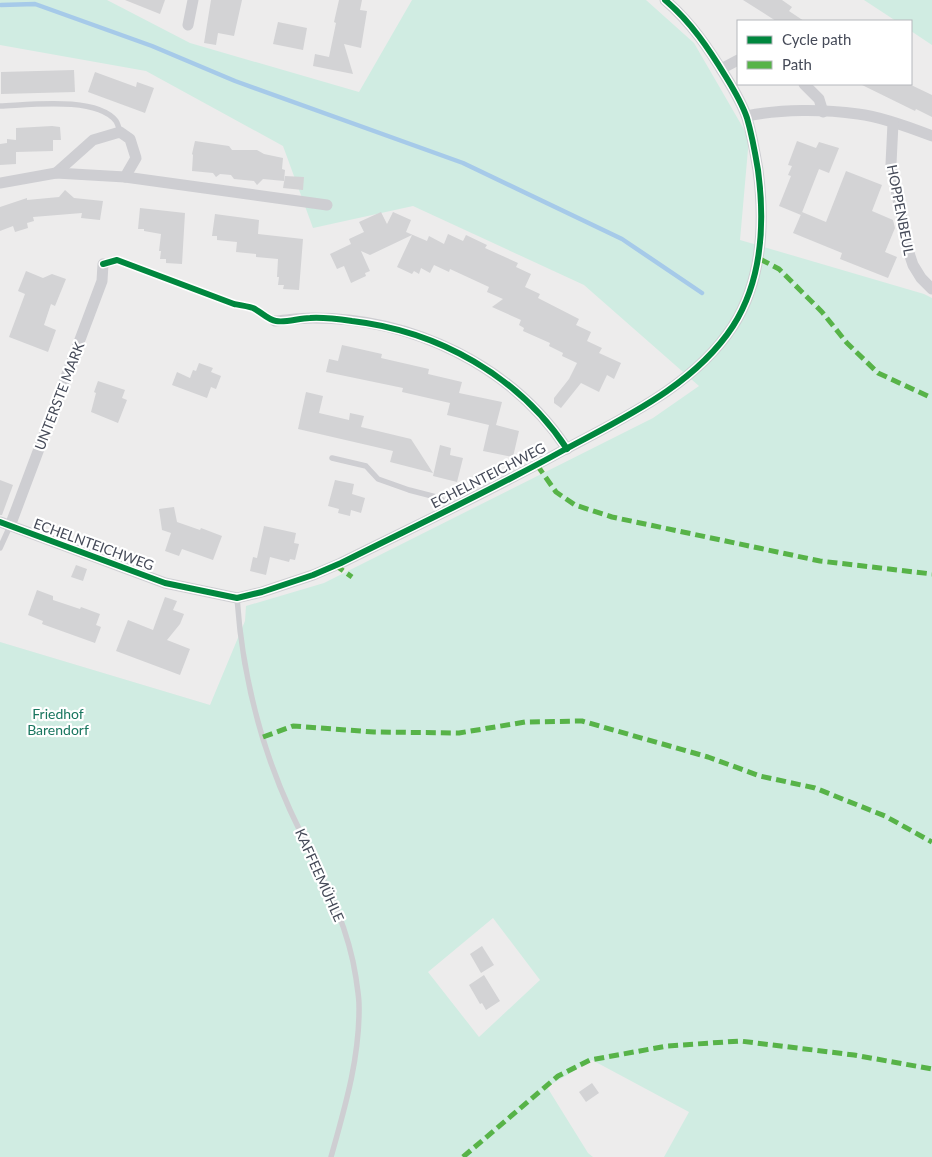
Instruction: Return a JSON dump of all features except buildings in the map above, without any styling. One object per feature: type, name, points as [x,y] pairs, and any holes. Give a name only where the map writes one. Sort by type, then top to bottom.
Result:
[{"type":"street","points":[[188,25],[193,0]]},
{"type":"street","name":"ECHELNTEICHWEG","points":[[5,524],[165,584],[237,598],[313,575],[567,449],[615,423],[684,380],[710,355],[733,326],[750,294],[760,259],[760,187],[754,146],[746,116],[736,92],[700,35],[665,0]]},
{"type":"street","points":[[721,69],[737,61]]},
{"type":"street","points":[[805,85],[819,99],[823,112]]},
{"type":"street","points":[[746,116],[770,111],[859,114],[932,136]]},
{"type":"street","name":"HOPPENBEUL","points":[[893,123],[891,164],[908,250],[913,265],[932,290]]},
{"type":"street","points":[[56,173],[93,140],[120,132],[130,139],[136,158],[125,177]]},
{"type":"street","points":[[0,183],[56,173],[125,177],[327,205]]},
{"type":"street","name":"UNTERSTE MARK","points":[[5,524],[102,281],[103,264]]},
{"type":"street","points":[[275,321],[312,318],[352,320],[419,336],[445,347],[499,377],[518,392],[535,408],[567,449]]},
{"type":"lane","points":[[0,106],[79,104],[109,115],[117,123],[120,132]]},
{"type":"lane","points":[[332,458],[366,466],[378,479],[440,498],[450,508]]},
{"type":"lane","points":[[0,548],[5,524]]},
{"type":"lane","name":"KAFFEEMÜHLE","points":[[237,598],[239,625],[251,690],[269,756],[290,809],[343,923],[354,963],[359,1004],[354,1066],[332,1157]]},
{"type":"green space","name":"Friedhof Barendorf","points":[[0,0],[107,0],[190,43],[359,92],[412,0],[646,0],[694,43],[749,138],[740,240],[924,294],[932,298],[932,1157],[664,1157],[689,1112],[592,1060],[547,1087],[588,1153],[593,1157],[0,1157],[0,642],[210,705],[245,621],[246,606],[324,583],[653,418],[699,386],[584,285],[413,206],[313,228],[283,146],[146,71],[0,45]],"holes":[[[493,918],[540,980],[479,1037],[428,972]]]},
{"type":"green space","points":[[864,0],[932,0],[932,45],[912,32],[912,20],[894,20]]},
{"type":"waterway","points":[[1,5],[35,4],[152,46],[235,81],[463,163],[622,239],[702,293]]},
{"type":"marked path","points":[[760,259],[779,269],[822,312],[847,343],[878,373],[932,398]]},
{"type":"marked path","points":[[537,465],[556,492],[575,505],[612,517],[820,561],[932,574]]},
{"type":"marked path","points":[[335,565],[352,577]]},
{"type":"marked path","points":[[263,737],[293,726],[374,732],[459,733],[525,722],[582,721],[708,757],[760,776],[815,788],[885,816],[932,842]]},
{"type":"marked path","points":[[463,1157],[558,1076],[590,1060],[667,1046],[740,1041],[854,1055],[932,1069]]},
{"type":"cycle path","points":[[0,522],[165,583],[237,598],[313,575],[341,563],[535,466],[633,413],[678,383],[717,347],[733,326],[743,308],[756,270],[761,230],[761,210],[756,157],[749,124],[743,107],[706,46],[683,17],[665,0]]},
{"type":"cycle path","points":[[103,264],[117,260],[234,304],[253,308],[273,320],[336,319],[384,326],[415,335],[474,361],[501,379],[548,423],[567,449]]}]
